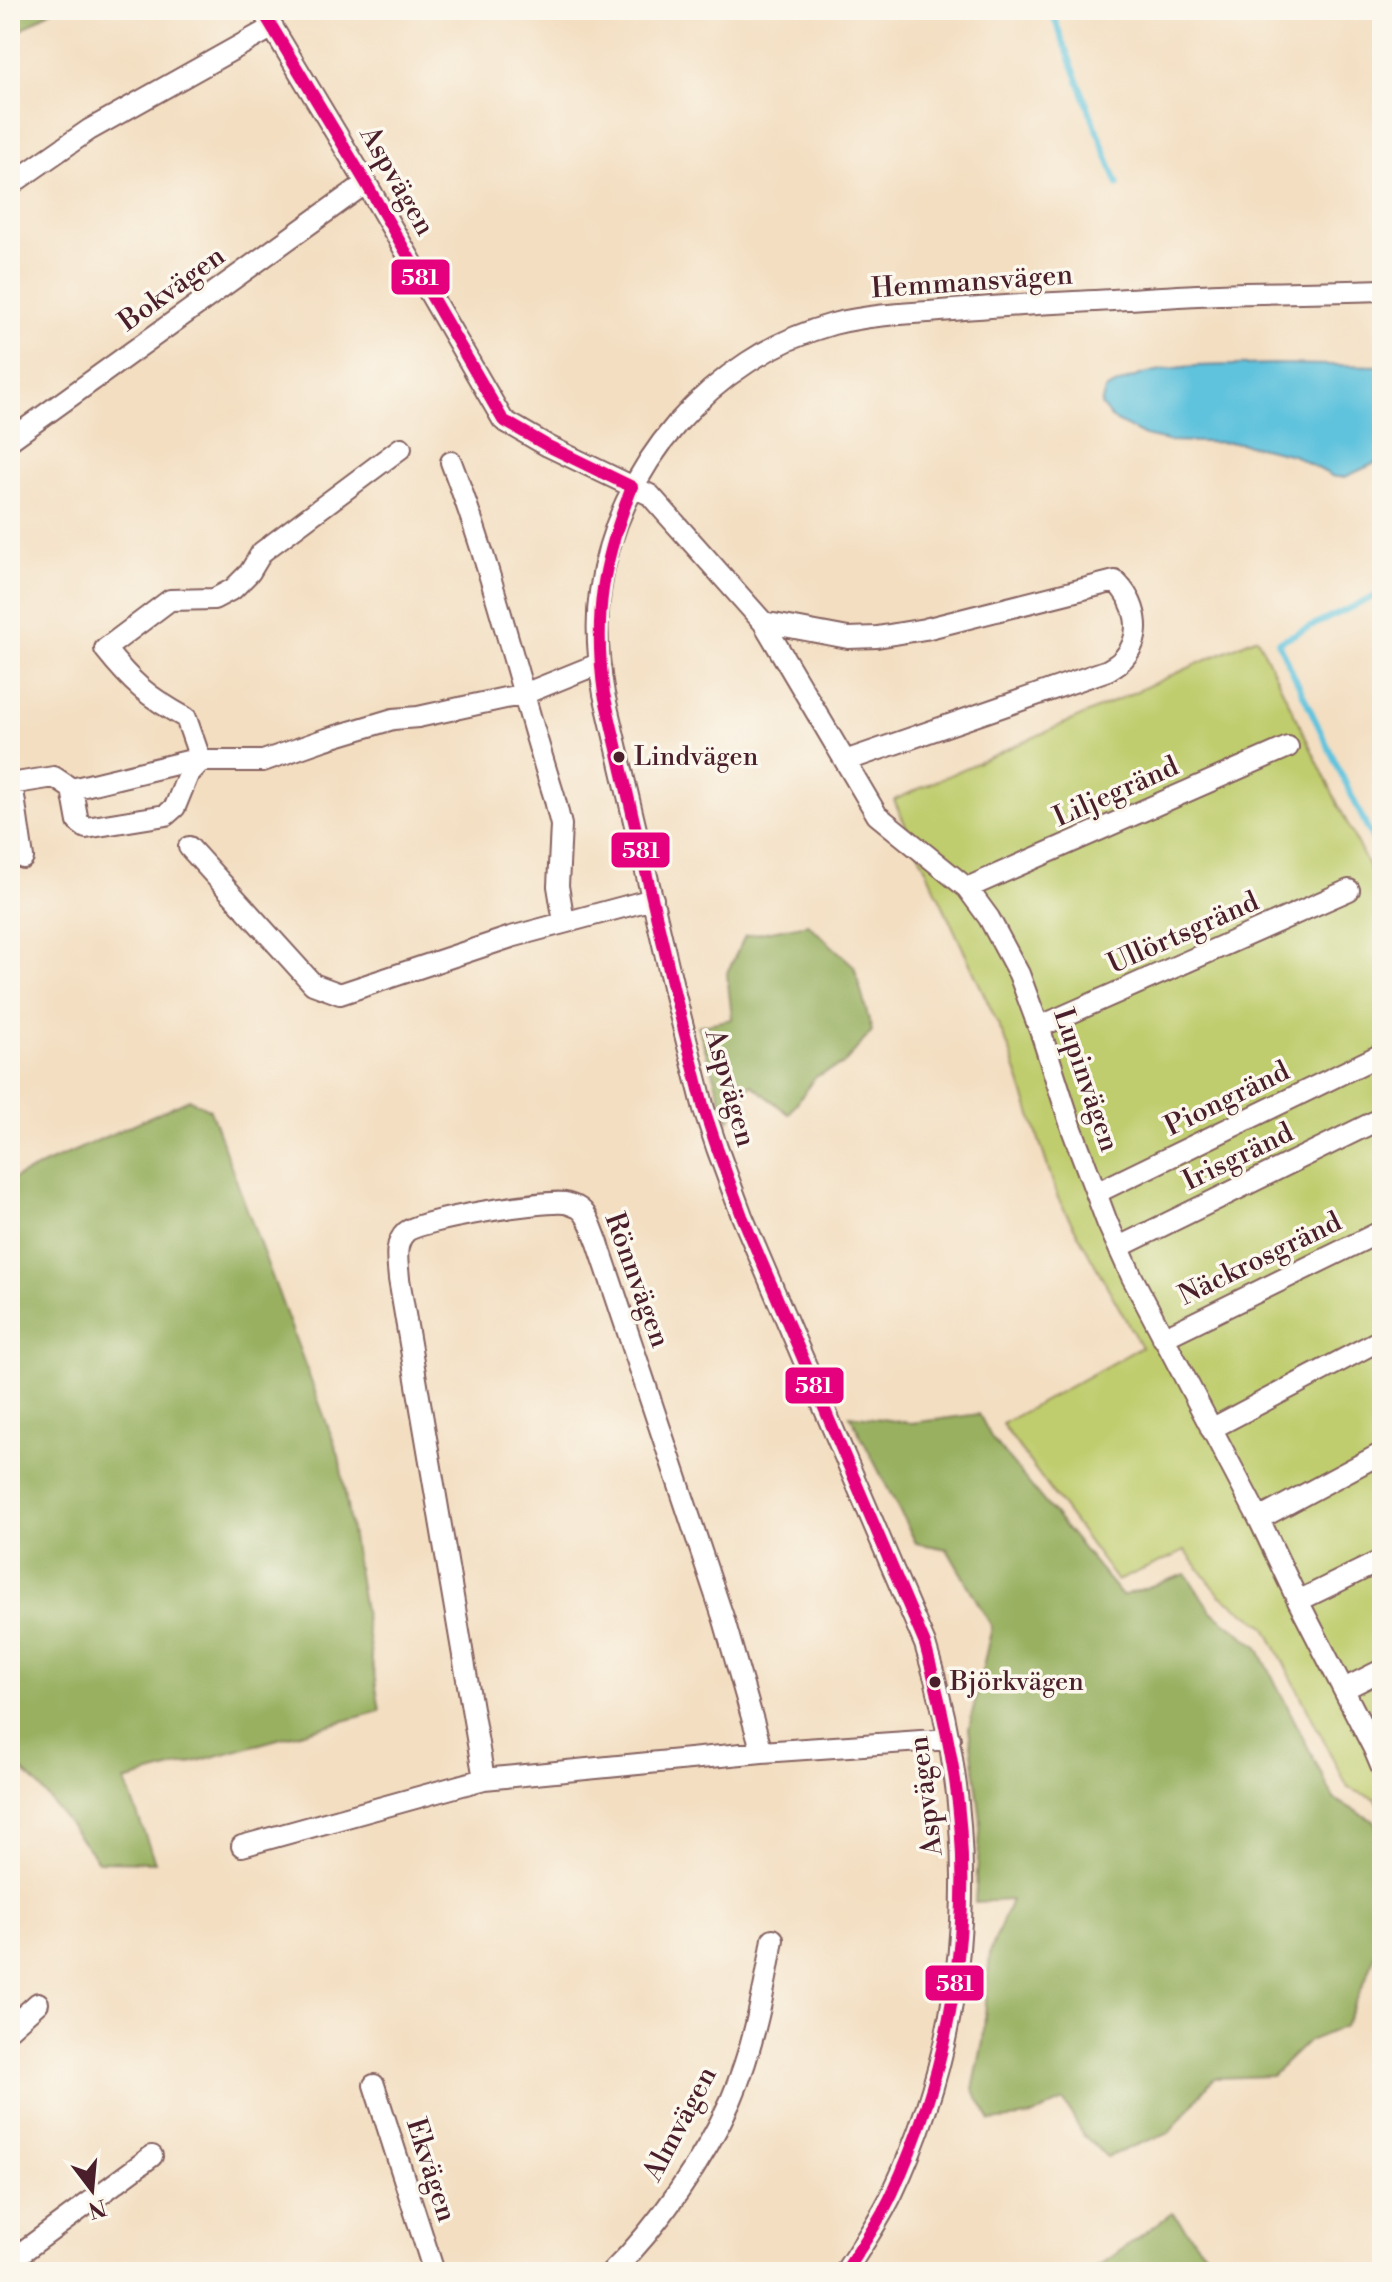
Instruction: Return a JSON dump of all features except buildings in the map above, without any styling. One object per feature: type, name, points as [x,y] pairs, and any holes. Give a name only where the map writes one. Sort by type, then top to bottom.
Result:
[{"type":"street","name":"Aspvägen","points":[[268,19],[503,420],[632,487],[610,546],[600,591],[598,664],[678,1010],[704,1109],[742,1216],[925,1644],[940,1692],[958,1796],[963,1895],[959,1957],[948,2031],[932,2091],[891,2196],[845,2272]]},
{"type":"street","points":[[10,185],[89,130],[268,19]]},
{"type":"street","name":"Bokvägen","points":[[10,440],[366,183]]},
{"type":"street","name":"Hemmansvägen","points":[[632,487],[685,414],[729,374],[759,355],[832,324],[871,316],[1013,304],[1382,290]]},
{"type":"street","points":[[201,761],[186,718],[153,699],[126,675],[105,649],[170,600],[214,599],[233,589],[250,572],[262,552],[401,448]]},
{"type":"street","points":[[451,462],[498,600],[561,825],[558,886],[564,922]]},
{"type":"street","name":"Lupinvägen","points":[[632,487],[650,495],[763,622],[877,815],[967,888],[989,918],[1019,974],[1072,1129],[1119,1247],[1163,1338],[1259,1519],[1382,1768]]},
{"type":"street","points":[[763,622],[848,638],[877,637],[925,629],[1115,581],[1130,598],[1136,617],[1135,638],[1124,658],[1108,670],[845,761]]},
{"type":"street","points":[[72,789],[188,761],[263,761],[393,719],[432,715],[524,694],[598,664]]},
{"type":"street","name":"Liljegränd","points":[[967,888],[1288,747]]},
{"type":"street","points":[[23,858],[11,784],[54,777],[72,789],[78,822],[86,828],[166,815],[175,807],[188,775],[201,761]]},
{"type":"street","points":[[189,847],[313,984],[340,994],[511,937],[653,899]]},
{"type":"street","name":"Ullörtsgränd","points":[[1039,1027],[1349,890]]},
{"type":"street","name":"Piongränd","points":[[1096,1193],[1382,1054]]},
{"type":"street","name":"Irisgränd","points":[[1119,1247],[1382,1118]]},
{"type":"street","name":"Rönnvägen","points":[[484,1779],[399,1279],[397,1245],[404,1233],[412,1228],[531,1205],[575,1205],[582,1210],[598,1243],[724,1620],[762,1752]]},
{"type":"street","name":"Näckrosgränd","points":[[1163,1338],[1382,1231]]},
{"type":"street","points":[[1211,1429],[1382,1339]]},
{"type":"street","points":[[1259,1519],[1382,1453]]},
{"type":"street","points":[[1298,1601],[1382,1560]]},
{"type":"street","points":[[1344,1689],[1382,1670]]},
{"type":"street","points":[[242,1846],[484,1779],[762,1752],[950,1739]]},
{"type":"street","name":"Almvägen","points":[[612,2272],[665,2210],[731,2100],[751,2041],[773,1939]]},
{"type":"street","points":[[10,2028],[38,2003]]},
{"type":"street","name":"Ekvägen","points":[[374,2085],[434,2272]]},
{"type":"street","points":[[10,2261],[152,2156]]},
{"type":"green space","points":[[10,10],[52,10],[10,38]]},
{"type":"green space","points":[[1257,637],[1382,895],[1382,1810],[1376,1799],[1348,1788],[1265,1626],[1220,1595],[1185,1551],[1117,1581],[1002,1424],[1141,1347],[1058,1198],[1009,1048],[894,800]]},
{"type":"green space","points":[[808,924],[854,966],[872,1031],[844,1064],[815,1077],[789,1114],[751,1084],[728,1122],[698,1026],[732,1019],[727,973],[745,936]]},
{"type":"green space","points":[[189,1099],[210,1110],[339,1456],[380,1711],[125,1781],[155,1862],[98,1861],[37,1784],[10,1758],[10,1180]]},
{"type":"green space","points":[[979,1414],[992,1439],[1122,1596],[1186,1574],[1211,1611],[1257,1646],[1334,1799],[1374,1821],[1382,1841],[1382,1933],[1345,2026],[1308,2041],[1272,2076],[1214,2078],[1170,2132],[1107,2157],[1083,2135],[1064,2101],[1029,2117],[991,2121],[973,2089],[983,2042],[990,1952],[1011,1900],[975,1902],[981,1820],[969,1728],[992,1627],[947,1549],[916,1543],[850,1415],[911,1423]]},
{"type":"green space","points":[[1172,2213],[1222,2272],[1091,2272]]},
{"type":"green space","points":[[926,2263],[935,2272],[879,2272],[882,2265]]},
{"type":"water","points":[[1201,366],[1382,366],[1382,460],[1345,477],[1334,477],[1293,455],[1240,443],[1167,441],[1145,436],[1111,418],[1101,405],[1105,390],[1150,372]]},
{"type":"waterway","points":[[1051,10],[1118,185]]},
{"type":"waterway","points":[[1382,593],[1278,642],[1382,859]]},
{"type":"transit line","name":"581","points":[[262,10],[503,420],[632,487]]},
{"type":"transit line","name":"581","points":[[632,487],[607,564],[600,613],[601,665],[604,694],[675,995],[704,1109],[742,1216],[925,1644],[955,1780],[961,1833],[960,1939],[954,1992],[943,2044],[930,2095],[892,2194],[845,2272]]},
{"type":"place","name":"Lindvägen","points":[[619,757]]},
{"type":"place","name":"Björkvägen","points":[[935,1682]]}]
